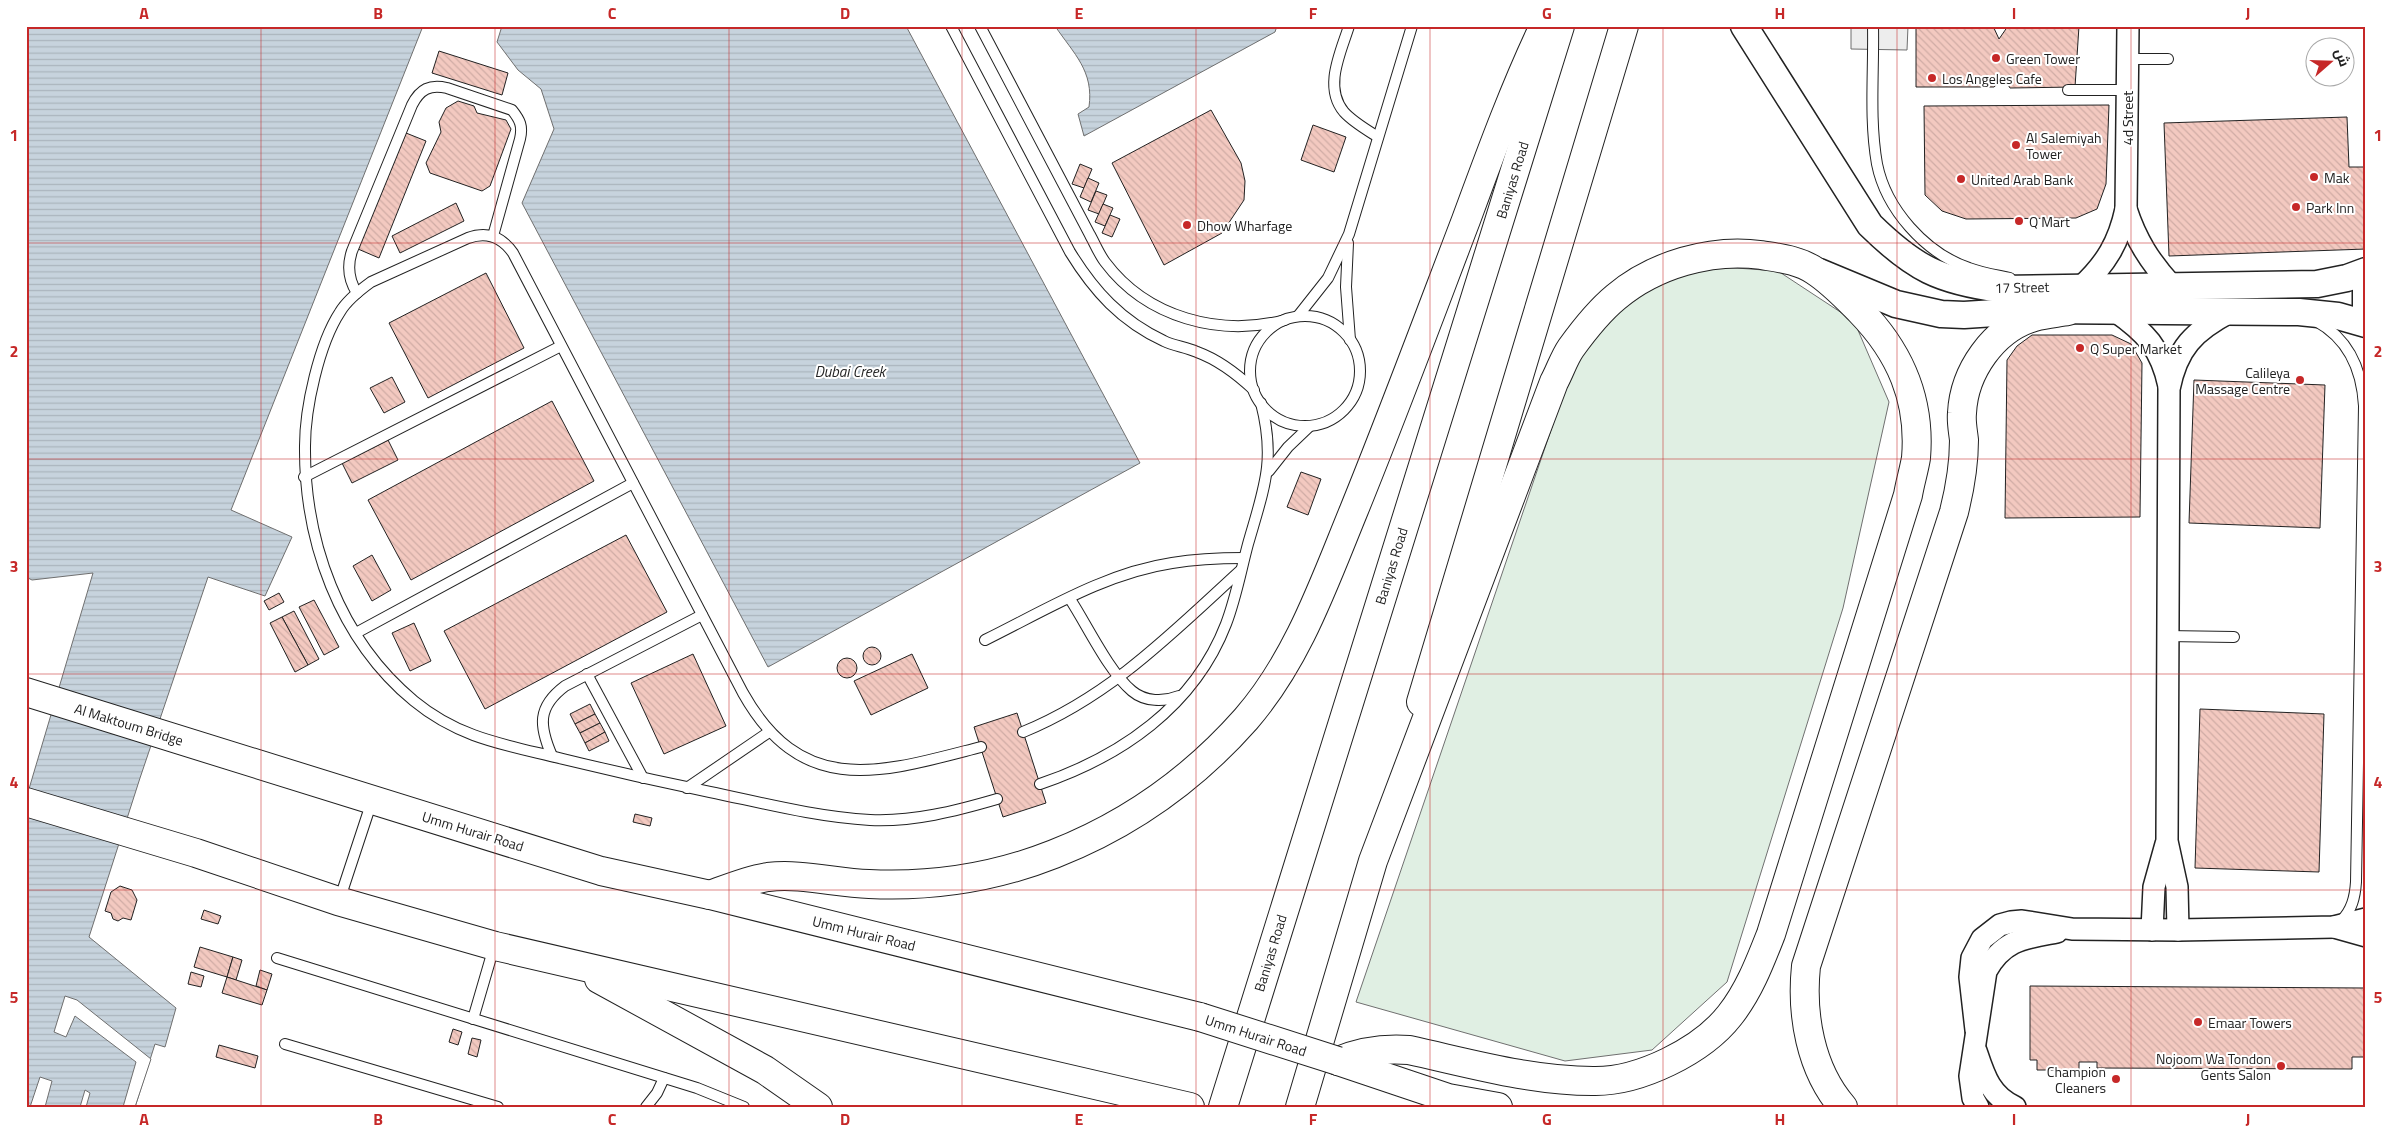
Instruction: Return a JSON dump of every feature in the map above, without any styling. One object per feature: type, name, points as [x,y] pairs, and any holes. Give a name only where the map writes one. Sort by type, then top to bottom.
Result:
[{"type":"main road","points":[[710,895],[742,883],[768,877],[796,877],[870,884],[916,884],[963,879],[1008,869],[1053,854],[1096,836],[1138,812],[1178,784],[1214,753],[1259,702],[1276,678],[1300,636],[1383,440],[1512,99],[1544,26]]},
{"type":"main road","name":"Baniyas Road","points":[[1223,1107],[1560,26]]},
{"type":"main road","points":[[1300,1107],[1624,26]]},
{"type":"main road","points":[[1338,1062],[1355,1054],[1391,1049],[1409,1050],[1557,1079],[1595,1081],[1632,1076],[1667,1063],[1699,1044],[1729,1016],[1746,992],[1771,934],[1908,495],[1916,458],[1916,420],[1908,384],[1896,354],[1872,323],[1844,294],[1814,270],[1787,259],[1751,254],[1715,254],[1680,262],[1647,276],[1617,296],[1604,307],[1570,350],[1554,382],[1373,861]]},
{"type":"main road","points":[[1843,1107],[1821,1072],[1805,1016],[1806,966],[1954,512],[1963,464],[1962,414],[1966,388],[1981,358],[1991,345],[2010,329],[2033,317],[2068,311]]},
{"type":"main road","name":"Al Maktoum Bridge","points":[[26,692],[231,756]]},
{"type":"main road","name":"Umm Hurair Road","points":[[231,756],[601,871],[710,895],[1200,1017],[1456,1103],[1498,1107]]},
{"type":"main road","points":[[26,802],[196,853],[338,901],[495,946],[1182,1104]]},
{"type":"main road","points":[[574,964],[764,1070],[818,1107]]},
{"type":"street","name":"17 Street","points":[[1744,26],[1870,225],[1897,251],[1928,271],[1963,284],[2000,289],[2317,284],[2347,278],[2366,271]]},
{"type":"street","name":"4d Street","points":[[2081,287],[2098,271],[2112,253],[2122,232],[2126,209],[2128,26]]},
{"type":"street","name":"4d Street","points":[[2126,209],[2133,231],[2144,251],[2172,286]]},
{"type":"street","name":"17 Street","points":[[1814,270],[1855,285],[1896,304],[1941,314],[1964,315],[2032,310],[2299,312],[2338,316],[2366,324]]},
{"type":"street","points":[[2366,286],[2366,307]]},
{"type":"street","points":[[2114,311],[2146,336],[2158,352],[2165,370],[2169,389]]},
{"type":"street","points":[[2178,930],[2177,887],[2167,841],[2166,636],[2169,389],[2173,369],[2182,350],[2195,334],[2230,312]]},
{"type":"street","points":[[2152,930],[2154,886],[2167,841]]},
{"type":"street","points":[[1978,1107],[1972,1098],[1970,1088],[1975,1039],[1970,970],[1976,948],[1982,939],[2000,925],[2022,921],[2072,929],[2178,930],[2334,927],[2366,919]]},
{"type":"street","points":[[2334,927],[2366,936]]},
{"type":"street","points":[[1975,1039],[1990,1087],[2004,1101],[2015,1107]]},
{"type":"lane","points":[[951,26],[1070,252],[1088,280],[1110,305],[1136,326],[1165,342],[1218,361],[1237,374],[1254,390]]},
{"type":"lane","points":[[980,26],[1105,262],[1125,284],[1149,303],[1177,316],[1206,324],[1246,328],[1298,316],[1322,318],[1333,324],[1350,340]]},
{"type":"lane","points":[[1350,26],[1336,71],[1334,92],[1343,111],[1378,138]]},
{"type":"lane","points":[[1298,316],[1328,278],[1349,234],[1412,26]]},
{"type":"lane","points":[[1874,26],[1874,130],[1878,165],[1890,198],[1910,228],[1936,252],[1968,268],[2052,287]]},
{"type":"lane","points":[[2127,59],[2168,59]]},
{"type":"lane","points":[[357,293],[349,274],[348,262],[412,105],[417,95],[426,88],[436,86],[448,88],[512,110],[519,118],[522,128],[520,139],[493,236]]},
{"type":"lane","points":[[2068,90],[2127,90]]},
{"type":"lane","points":[[1285,320],[1272,327],[1255,349],[1251,362],[1251,377],[1254,390],[1270,414],[1282,421],[1310,426],[1334,418],[1343,410],[1354,395],[1360,378],[1360,365],[1350,340],[1346,287],[1349,234]]},
{"type":"lane","points":[[981,747],[887,770],[855,772],[816,762],[794,752],[769,732],[754,714],[513,253],[501,240],[493,236],[476,235],[468,238],[371,282],[357,293],[340,311],[317,368],[308,404],[304,477],[310,519],[320,558],[336,597],[356,633],[392,681],[439,719],[466,733],[494,743],[687,788],[830,816],[872,820],[915,818],[940,814],[997,799]]},
{"type":"lane","points":[[2299,312],[2335,334],[2348,349],[2358,366],[2363,386],[2363,692],[2356,882],[2355,898],[2347,914],[2334,927]]},
{"type":"lane","points":[[304,477],[561,346]]},
{"type":"lane","points":[[1040,784],[1070,774],[1119,749],[1164,715],[1200,673],[1215,650],[1226,624],[1268,472],[1268,437],[1261,403]]},
{"type":"lane","points":[[1268,472],[1288,447],[1310,426]]},
{"type":"lane","points":[[356,633],[633,483]]},
{"type":"lane","points":[[985,640],[1127,574],[1170,563],[1205,558],[1244,558]]},
{"type":"lane","points":[[1023,732],[1074,708],[1120,678],[1143,660],[1241,570]]},
{"type":"lane","points":[[1070,599],[1120,678],[1133,693],[1149,699],[1167,701],[1182,694]]},
{"type":"lane","points":[[552,756],[545,739],[542,724],[545,708],[553,695],[587,674],[702,614]]},
{"type":"lane","points":[[2166,636],[2234,637]]},
{"type":"lane","points":[[587,674],[643,778]]},
{"type":"lane","points":[[687,788],[769,732]]},
{"type":"lane","points":[[338,901],[372,800]]},
{"type":"lane","points":[[473,1019],[495,946]]},
{"type":"lane","points":[[277,958],[664,1078],[744,1107]]},
{"type":"lane","points":[[285,1044],[498,1107]]},
{"type":"lane","points":[[646,1107],[657,1093],[664,1078]]},
{"type":"green space","points":[[1722,267],[1778,271],[1854,321],[1889,402],[1843,608],[1727,982],[1652,1050],[1565,1061],[1356,1002],[1582,339],[1633,287],[1675,270]]},
{"type":"shaded area","points":[[1851,26],[1908,26],[1907,50],[1851,49]]},
{"type":"water","points":[[26,26],[423,26],[231,510],[292,537],[265,596],[208,577],[89,937],[176,1008],[165,1047],[155,1044],[135,1107],[26,1107],[26,799],[93,573],[32,580],[26,577]]},
{"type":"water","name":"Dubai Creek","points":[[502,26],[906,26],[1140,463],[768,667],[522,203],[554,129],[541,89],[518,70],[497,42]]},
{"type":"water","points":[[1055,26],[1277,26],[1275,32],[1084,136],[1078,114],[1089,107],[1090,94],[1088,83],[1081,64]]},
{"type":"pier","points":[[65,996],[77,1000],[151,1059],[135,1107],[123,1107],[136,1062],[75,1016],[66,1037],[54,1032]]},
{"type":"pier","points":[[40,1077],[52,1081],[45,1107],[30,1107]]},
{"type":"pier","points":[[85,1090],[90,1093],[86,1107],[80,1107]]},
{"type":"building","name":"Green Tower","points":[[1916,26],[1993,26],[1999,39],[2008,26],[2079,26],[2075,87],[2010,88],[2004,78],[1994,87],[1916,87]]},
{"type":"building","points":[[439,51],[508,73],[502,95],[432,73]]},
{"type":"building","points":[[458,101],[474,106],[477,113],[506,120],[511,129],[490,186],[482,191],[430,173],[426,163],[441,132],[439,122],[446,108]]},
{"type":"building","name":"Al Salemiyah Tower","points":[[2109,105],[2106,184],[2097,209],[2076,218],[1966,219],[1942,211],[1925,195],[1924,106]]},
{"type":"building","points":[[1211,110],[1241,163],[1245,181],[1244,200],[1222,233],[1164,265],[1112,163]]},
{"type":"building","points":[[2347,117],[2349,167],[2365,167],[2366,249],[2169,256],[2164,123]]},
{"type":"building","points":[[1313,125],[1346,137],[1334,172],[1301,160]]},
{"type":"building","points":[[406,133],[426,141],[379,258],[358,249]]},
{"type":"building","points":[[1080,164],[1092,169],[1084,188],[1072,184]]},
{"type":"building","points":[[1088,178],[1099,183],[1091,202],[1080,197]]},
{"type":"building","points":[[1096,191],[1107,195],[1099,214],[1088,210]]},
{"type":"building","points":[[456,203],[464,221],[400,253],[392,236]]},
{"type":"building","points":[[1103,204],[1113,208],[1105,226],[1095,222]]},
{"type":"building","points":[[1110,215],[1120,219],[1112,237],[1102,233]]},
{"type":"building","points":[[486,273],[524,348],[428,398],[389,323]]},
{"type":"building","points":[[2032,335],[2112,335],[2131,344],[2142,363],[2140,517],[2005,518],[2007,360],[2017,346]]},
{"type":"building","points":[[392,377],[405,402],[384,413],[370,388]]},
{"type":"building","points":[[2194,380],[2325,385],[2320,528],[2189,523]]},
{"type":"building","points":[[552,401],[594,481],[411,580],[368,500]]},
{"type":"building","points":[[388,440],[398,460],[352,483],[342,463]]},
{"type":"building","points":[[1301,472],[1321,479],[1308,515],[1287,507]]},
{"type":"building","points":[[626,535],[667,612],[485,709],[444,631]]},
{"type":"building","points":[[372,555],[391,590],[372,601],[353,566]]},
{"type":"building","points":[[279,593],[284,602],[269,610],[264,601]]},
{"type":"building","points":[[314,600],[339,647],[324,655],[299,607]]},
{"type":"building","points":[[294,611],[319,659],[308,665],[282,617]]},
{"type":"building","points":[[282,617],[308,665],[295,672],[270,623]]},
{"type":"building","points":[[414,623],[431,661],[410,671],[392,633]]},
{"type":"building","points":[[868,647],[876,647],[881,652],[879,663],[868,665],[863,660],[863,652]]},
{"type":"building","points":[[693,654],[726,726],[664,754],[631,683]]},
{"type":"building","points":[[912,654],[928,688],[871,715],[854,681]]},
{"type":"building","points":[[847,658],[854,661],[857,668],[854,675],[847,678],[840,675],[837,668],[840,661]]},
{"type":"building","points":[[590,704],[595,714],[575,724],[570,714]]},
{"type":"building","points":[[2200,709],[2324,714],[2319,872],[2195,868]]},
{"type":"building","points":[[1017,713],[1046,803],[1003,817],[974,727]]},
{"type":"building","points":[[595,714],[600,723],[580,733],[575,724]]},
{"type":"building","points":[[600,723],[605,732],[585,743],[580,733]]},
{"type":"building","points":[[605,732],[609,741],[589,751],[585,743]]},
{"type":"building","points":[[635,814],[652,818],[650,826],[633,822]]},
{"type":"building","points":[[120,886],[132,890],[137,900],[131,920],[123,918],[118,921],[113,919],[111,913],[105,911],[111,892]]},
{"type":"building","points":[[204,910],[221,916],[218,924],[201,919]]},
{"type":"building","points":[[200,947],[233,957],[227,977],[194,967]]},
{"type":"building","points":[[233,957],[242,960],[236,980],[227,977]]},
{"type":"building","points":[[260,970],[272,974],[267,990],[256,986]]},
{"type":"building","points":[[191,972],[204,976],[201,987],[188,984]]},
{"type":"building","points":[[227,977],[267,990],[262,1005],[222,993]]},
{"type":"building","name":"Emaar Towers","points":[[2030,986],[2366,988],[2366,1057],[2352,1057],[2352,1069],[2097,1068],[2097,1062],[2079,1062],[2079,1070],[2037,1070],[2037,1060],[2030,1060]]},
{"type":"building","points":[[453,1029],[462,1032],[458,1045],[449,1042]]},
{"type":"building","points":[[472,1038],[481,1040],[477,1057],[468,1054]]},
{"type":"building","points":[[219,1045],[258,1056],[255,1068],[216,1057]]},
{"type":"place","name":"Green Tower","points":[[1996,58]]},
{"type":"place","name":"Los Angeles Cafe","points":[[1932,78]]},
{"type":"place","name":"Al Salemiyah Tower","points":[[2016,145]]},
{"type":"place","name":"Mak","points":[[2314,177]]},
{"type":"place","name":"United Arab Bank","points":[[1961,179]]},
{"type":"place","name":"Park Inn","points":[[2296,207]]},
{"type":"place","name":"Q Mart","points":[[2019,221]]},
{"type":"place","name":"Dhow Wharfage","points":[[1187,225]]},
{"type":"place","name":"Q Super Market","points":[[2080,348]]},
{"type":"place","name":"Calileya Massage Centre","points":[[2300,380]]},
{"type":"place","name":"Emaar Towers","points":[[2198,1022]]},
{"type":"place","name":"Nojoom Wa Tondon Gents Salon","points":[[2281,1066]]},
{"type":"place","name":"Champion Cleaners","points":[[2116,1079]]}]
